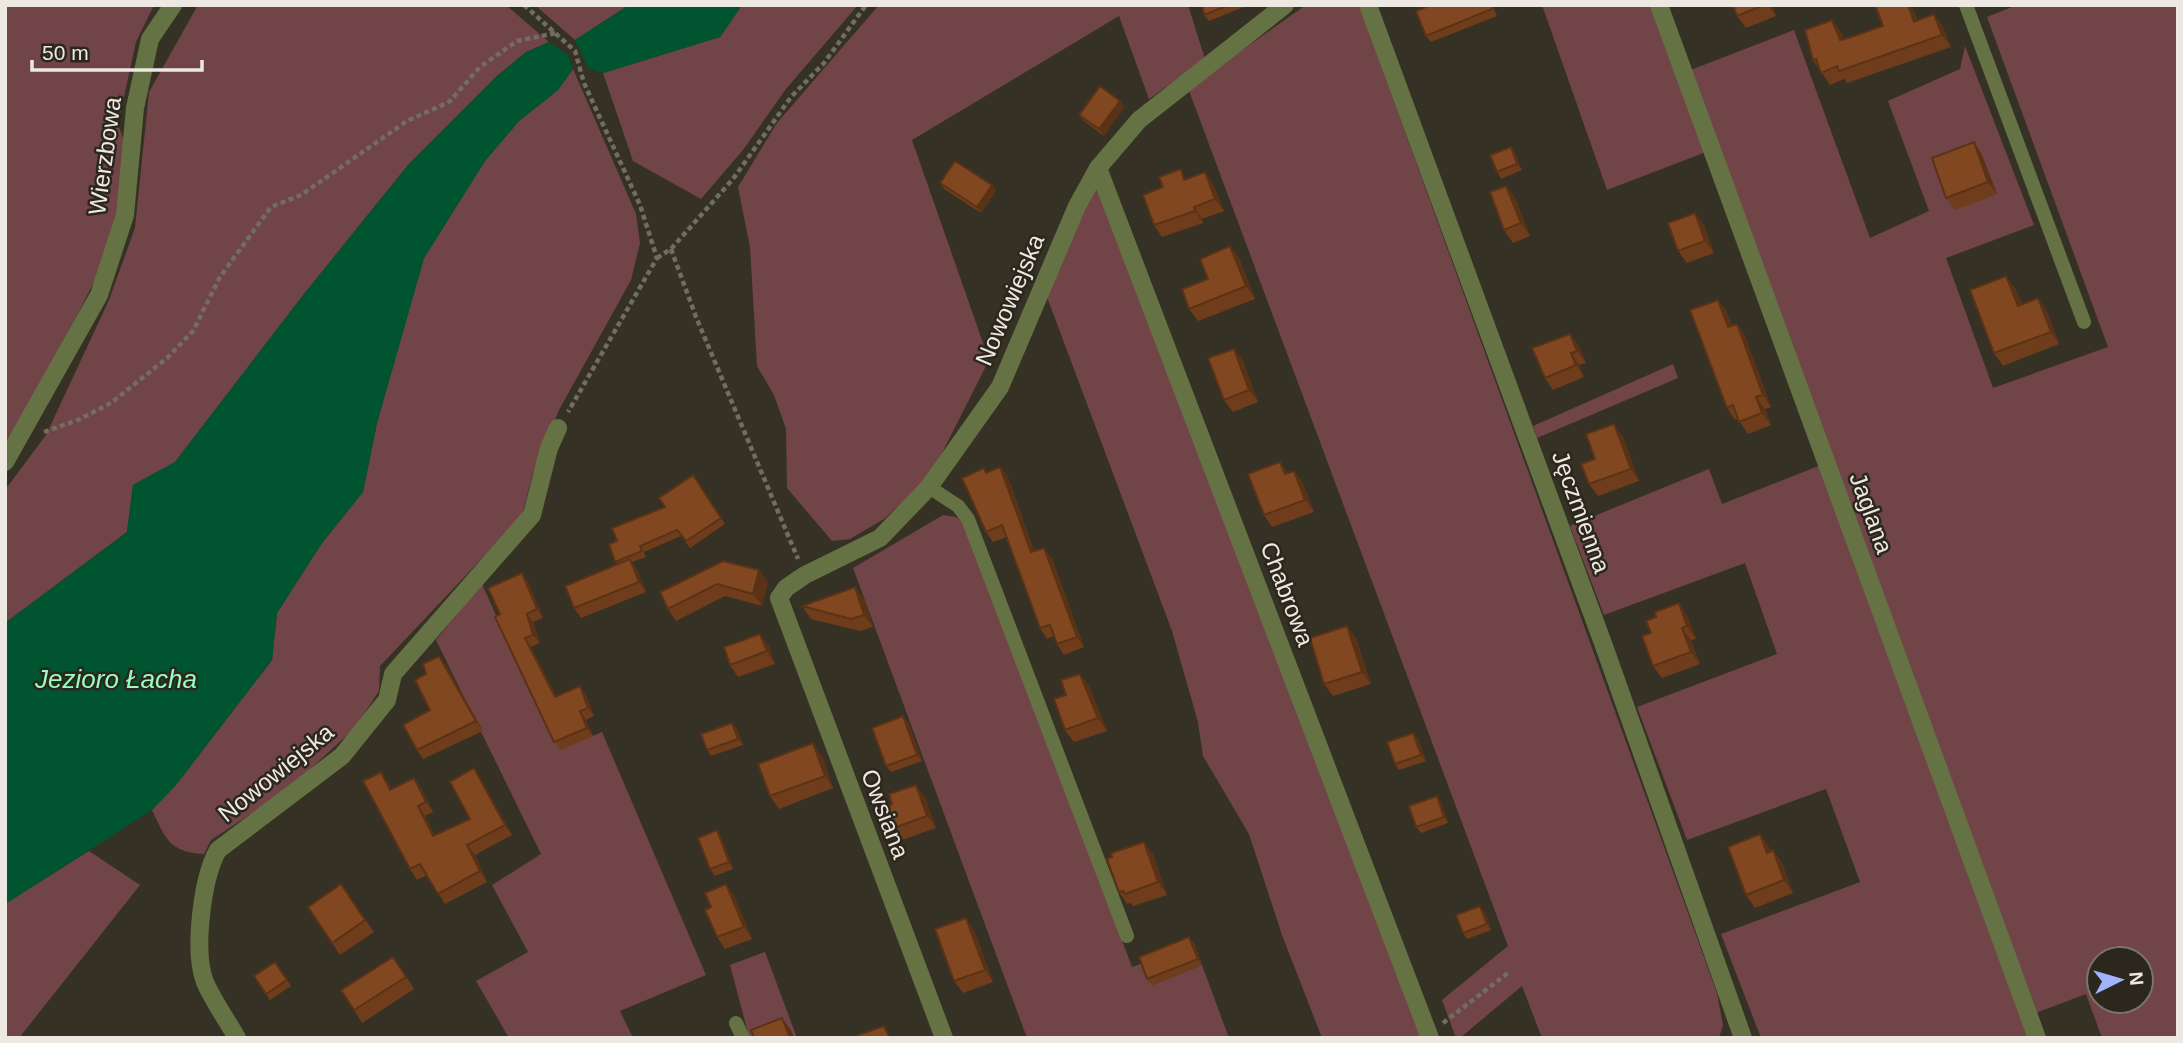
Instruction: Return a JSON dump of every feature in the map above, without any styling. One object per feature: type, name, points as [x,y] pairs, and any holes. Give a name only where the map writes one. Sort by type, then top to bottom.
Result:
[{"type":"street","name":"Wierzbowa","points":[[5,462],[20,440],[99,295],[125,215],[135,108],[150,39],[173,5]]},
{"type":"street","name":"Nowowiejska","points":[[780,607],[779,598],[786,588],[805,575],[880,538],[929,487],[1000,387],[1077,206],[1098,168],[1139,120],[1284,5]]},
{"type":"street","name":"Jęczmienna","points":[[1368,5],[1604,646],[1743,1038]]},
{"type":"street","name":"Jaglana","points":[[1659,5],[2036,1038]]},
{"type":"street","name":"Chabrowa","points":[[1098,168],[1429,1036]]},
{"type":"street","name":"Nowowiejska","points":[[237,1038],[205,983],[200,965],[209,866],[218,850],[342,756],[372,719],[387,700],[393,674],[532,515],[549,448],[558,428]]},
{"type":"street","name":"Owsiana","points":[[780,607],[944,1038]]},
{"type":"lane","points":[[1966,5],[2084,322]]},
{"type":"lane","points":[[929,487],[958,506],[968,519],[1127,936]]},
{"type":"lane","points":[[736,1023],[743,1038]]},
{"type":"path","points":[[524,5],[575,51],[584,83],[629,179],[657,258]]},
{"type":"path","points":[[558,428],[657,258],[671,249],[733,179],[791,97],[824,63],[866,5]]},
{"type":"path","points":[[20,440],[78,420],[111,402],[167,358],[192,331],[220,277],[271,206],[301,195],[407,121],[449,102],[480,67],[517,41],[556,33]]},
{"type":"path","points":[[671,249],[696,317],[805,575]]},
{"type":"path","points":[[1429,1036],[1508,973]]},
{"type":"shaded area","points":[[5,5],[154,5],[136,42],[118,124],[125,144],[119,208],[97,276],[38,392],[5,443]]},
{"type":"shaded area","points":[[198,5],[506,5],[549,42],[526,52],[497,76],[408,165],[304,294],[175,462],[133,485],[127,532],[5,623],[5,490],[46,435],[109,300],[135,228],[149,92]]},
{"type":"shaded area","points":[[535,5],[629,5],[575,40]]},
{"type":"shaded area","points":[[742,5],[858,5],[786,89],[743,150],[701,199],[633,161],[603,73],[720,37]]},
{"type":"shaded area","points":[[879,5],[1188,5],[1205,59],[1149,99],[1119,16],[912,140],[989,360],[930,477],[884,519],[850,539],[832,541],[787,488],[786,429],[774,395],[757,366],[750,247],[738,187],[777,123]]},
{"type":"shaded area","points":[[1306,5],[1359,5],[1717,993],[1723,1025],[1719,1038],[1542,1038],[1522,986],[1460,1038],[1456,1038],[1442,1000],[1508,946],[1188,88]]},
{"type":"shaded area","points":[[1542,5],[1652,5],[1706,152],[1607,190]]},
{"type":"shaded area","points":[[2017,5],[2178,5],[2178,1038],[2102,1038],[2094,1015],[2155,1015],[2155,945],[2085,945],[2085,994],[2033,1014],[1688,71],[1794,30],[1870,238],[1929,211],[1888,101],[1960,69],[1965,46],[2034,225],[1946,258],[1993,388],[2108,347],[1987,17]]},
{"type":"shaded area","points":[[573,69],[636,214],[640,243],[631,280],[559,410],[532,476],[522,516],[380,666],[379,691],[355,728],[286,791],[211,840],[204,854],[176,847],[165,836],[152,810],[176,785],[272,660],[277,613],[322,543],[363,492],[377,423],[424,258],[485,161],[519,121],[558,90]]},
{"type":"shaded area","points":[[1097,181],[1421,1038],[1322,1038],[1282,935],[1249,834],[1203,756],[1198,722],[1172,631],[1047,297],[1058,265]]},
{"type":"shaded area","points":[[1673,364],[1678,378],[1537,438],[1533,426]]},
{"type":"shaded area","points":[[1821,465],[2031,1038],[1761,1038],[1721,934],[1860,882],[1826,789],[1687,840],[1637,707],[1777,654],[1745,563],[1604,615],[1570,526],[1709,469],[1722,504]]},
{"type":"shaded area","points":[[943,515],[956,517],[966,525],[1132,967],[1143,963],[1152,985],[1202,965],[1229,1038],[1027,1038],[853,568]]},
{"type":"shaded area","points":[[482,584],[512,651],[593,736],[602,732],[706,975],[620,1011],[633,1038],[509,1038],[476,981],[528,952],[492,885],[541,854],[436,640]]},
{"type":"shaded area","points":[[89,851],[140,885],[19,1038],[5,1038],[5,904]]},
{"type":"shaded area","points":[[765,952],[797,1038],[750,1038],[748,1033],[730,965]]},
{"type":"water","points":[[629,5],[742,5],[720,37],[603,73],[588,68],[575,40]]},
{"type":"water","name":"Jezioro Łacha","points":[[549,42],[568,55],[573,69],[558,90],[519,121],[485,161],[424,258],[377,423],[363,492],[322,543],[277,613],[272,660],[176,785],[152,810],[5,904],[5,623],[127,532],[133,485],[175,462],[304,294],[408,165],[497,76],[526,52]]},
{"type":"building","points":[[1202,5],[1229,5],[1204,15]]},
{"type":"building","points":[[1431,5],[1491,5],[1492,9],[1426,36],[1416,11]]},
{"type":"building","points":[[1733,5],[1764,5],[1737,16]]},
{"type":"building","points":[[1908,5],[1914,22],[1934,14],[1942,35],[1839,71],[1837,66],[1821,73],[1816,59],[1813,60],[1805,30],[1832,20],[1840,40],[1848,38],[1883,26],[1876,7]]},
{"type":"building","points":[[1100,86],[1120,101],[1099,129],[1079,115]]},
{"type":"building","points":[[1974,142],[1988,182],[1946,198],[1932,158]]},
{"type":"building","points":[[1511,147],[1517,164],[1497,172],[1490,155]]},
{"type":"building","points":[[955,161],[992,185],[977,207],[940,183]]},
{"type":"building","points":[[1181,169],[1184,180],[1205,172],[1215,199],[1194,207],[1195,211],[1154,225],[1143,195],[1163,187],[1159,177]]},
{"type":"building","points":[[1506,186],[1521,223],[1504,230],[1490,192]]},
{"type":"building","points":[[1695,213],[1705,241],[1678,251],[1668,223]]},
{"type":"building","points":[[1230,246],[1246,286],[1189,309],[1182,289],[1208,279],[1200,259]]},
{"type":"building","points":[[2006,276],[2018,306],[2038,298],[2051,332],[1994,353],[1970,290]]},
{"type":"building","points":[[1718,300],[1728,327],[1737,324],[1763,395],[1756,397],[1762,413],[1739,422],[1733,405],[1727,408],[1690,310]]},
{"type":"building","points":[[1570,334],[1577,351],[1571,353],[1576,365],[1545,378],[1532,348]]},
{"type":"building","points":[[1234,349],[1249,390],[1224,400],[1208,358]]},
{"type":"building","points":[[1614,424],[1631,469],[1589,484],[1581,464],[1595,459],[1586,434]]},
{"type":"building","points":[[1280,462],[1285,474],[1294,471],[1305,500],[1264,515],[1248,474]]},
{"type":"building","points":[[1000,467],[1031,552],[1044,548],[1077,637],[1057,644],[1050,625],[1040,628],[1002,525],[986,532],[962,478],[984,468],[986,473]]},
{"type":"building","points":[[693,475],[721,518],[686,541],[677,530],[640,546],[642,551],[615,562],[609,544],[617,541],[612,528],[665,507],[659,498]]},
{"type":"building","points":[[630,559],[639,582],[574,608],[565,586]]},
{"type":"building","points":[[723,561],[759,570],[753,594],[717,584],[668,609],[660,592]]},
{"type":"building","points":[[522,573],[537,609],[527,614],[533,635],[525,638],[555,697],[580,686],[588,708],[580,711],[587,728],[554,742],[495,617],[500,614],[488,588]]},
{"type":"building","points":[[855,587],[864,615],[851,619],[802,606]]},
{"type":"building","points":[[1679,603],[1687,626],[1682,628],[1691,652],[1653,666],[1642,636],[1651,633],[1646,621],[1656,617],[1655,612]]},
{"type":"building","points":[[1347,626],[1362,672],[1324,684],[1310,638]]},
{"type":"building","points":[[760,634],[767,651],[730,665],[724,647]]},
{"type":"building","points":[[439,656],[476,721],[417,750],[403,725],[430,710],[415,680],[426,674],[423,664]]},
{"type":"building","points":[[1080,674],[1098,718],[1065,730],[1054,699],[1066,695],[1061,680]]},
{"type":"building","points":[[903,716],[917,755],[886,766],[872,728]]},
{"type":"building","points":[[732,723],[738,739],[707,750],[701,734]]},
{"type":"building","points":[[1413,733],[1421,755],[1395,764],[1387,742]]},
{"type":"building","points":[[813,743],[825,776],[770,796],[758,764]]},
{"type":"building","points":[[474,768],[505,825],[467,845],[480,871],[438,894],[420,864],[410,869],[363,781],[381,772],[390,790],[414,778],[426,802],[418,806],[433,836],[470,819],[450,782]]},
{"type":"building","points":[[916,785],[927,816],[888,830],[880,808],[892,804],[889,794]]},
{"type":"building","points":[[1437,796],[1444,817],[1416,827],[1409,806]]},
{"type":"building","points":[[717,830],[729,862],[710,869],[698,838]]},
{"type":"building","points":[[1760,834],[1767,853],[1773,850],[1784,880],[1746,895],[1728,847]]},
{"type":"building","points":[[1144,842],[1158,882],[1125,894],[1123,891],[1119,892],[1107,859],[1112,857],[1111,853]]},
{"type":"building","points":[[341,884],[365,920],[332,943],[308,907]]},
{"type":"building","points":[[726,884],[744,927],[717,937],[705,910],[711,907],[705,893]]},
{"type":"building","points":[[1480,906],[1487,924],[1463,933],[1456,915]]},
{"type":"building","points":[[966,918],[985,970],[954,981],[935,929]]},
{"type":"building","points":[[1189,937],[1198,959],[1147,979],[1139,957]]},
{"type":"building","points":[[393,957],[406,977],[354,1010],[341,990]]},
{"type":"building","points":[[275,962],[287,980],[266,994],[254,976]]},
{"type":"building","points":[[782,1018],[790,1038],[754,1038],[751,1030]]},
{"type":"building","points":[[884,1026],[890,1038],[855,1036]]}]
